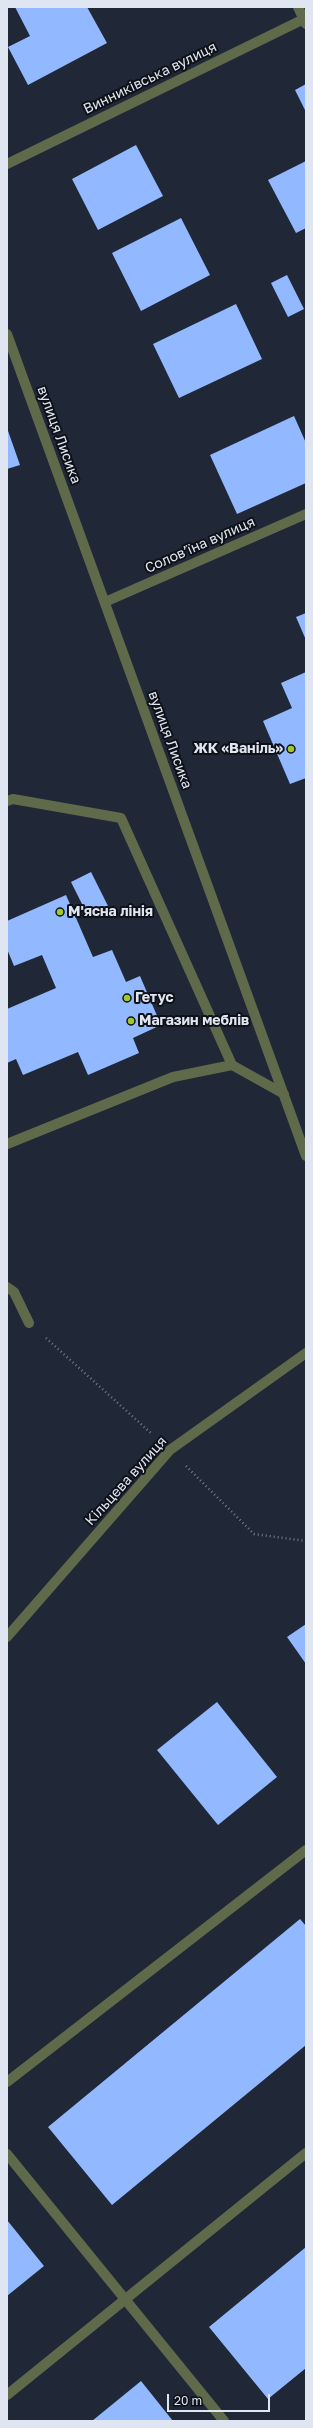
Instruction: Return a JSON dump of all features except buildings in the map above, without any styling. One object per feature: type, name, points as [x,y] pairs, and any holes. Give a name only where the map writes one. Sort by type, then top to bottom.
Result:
[{"type":"street","points":[[298,7],[305,20]]},
{"type":"street","name":"Винниківська вулиця","points":[[7,164],[305,20]]},
{"type":"street","name":"вулиця Лисика","points":[[7,334],[305,1149]]},
{"type":"street","name":"Соловʼїна вулиця","points":[[105,602],[306,514]]},
{"type":"street","points":[[7,801],[13,799],[121,818],[232,1066],[284,1094]]},
{"type":"street","points":[[7,1144],[173,1077],[232,1066]]},
{"type":"street","points":[[7,1287],[14,1292],[29,1323]]},
{"type":"street","name":"Кільцева вулиця","points":[[7,1637],[170,1450],[306,1353]]},
{"type":"street","points":[[7,2082],[306,1850]]},
{"type":"street","points":[[7,2395],[306,2153]]},
{"type":"street","points":[[7,2154],[224,2421]]},
{"type":"path","points":[[29,1323],[170,1450],[254,1534],[306,1541]]},
{"type":"place","name":"ЖК «Ваніль»","points":[[291,749]]},
{"type":"place","name":"М'ясна лінія","points":[[60,912]]},
{"type":"place","name":"Гетус","points":[[127,998]]},
{"type":"place","name":"Магазин меблів","points":[[131,1021]]}]
